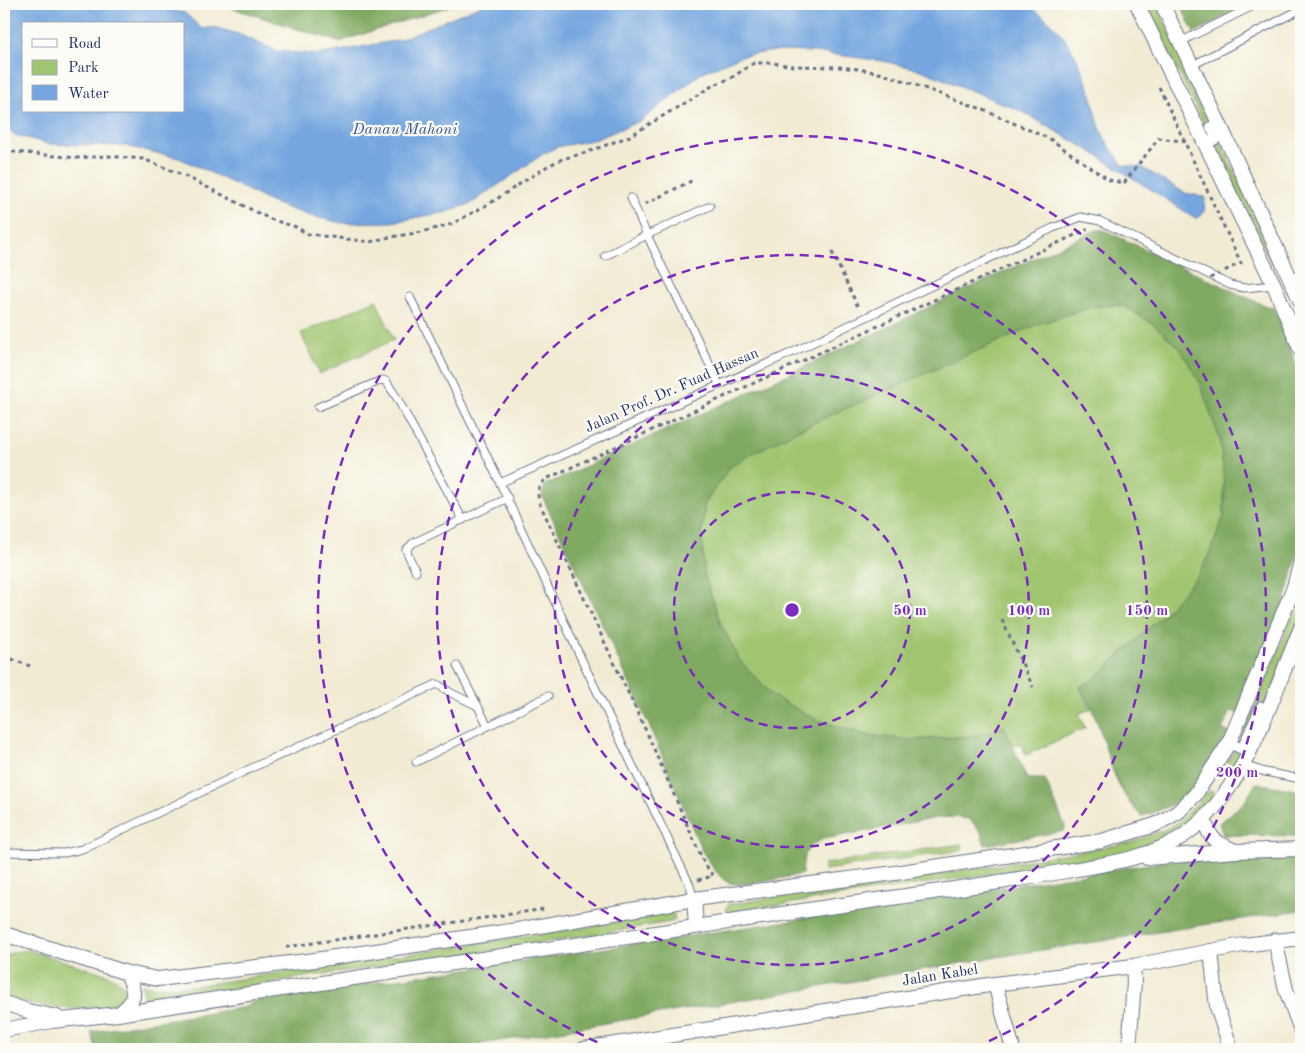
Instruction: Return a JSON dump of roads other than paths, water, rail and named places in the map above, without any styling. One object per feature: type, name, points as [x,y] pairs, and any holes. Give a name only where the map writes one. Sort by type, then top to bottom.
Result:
[{"type":"street","points":[[1136,4],[1274,285],[1301,351]]},
{"type":"street","points":[[1162,4],[1220,123],[1301,302]]},
{"type":"street","points":[[1205,144],[1217,138],[1211,127],[1220,123]]},
{"type":"street","points":[[4,934],[127,973],[158,979],[235,971],[517,930],[694,899],[905,872],[1102,841],[1155,824],[1178,812],[1195,795],[1229,743],[1294,587],[1301,562]]},
{"type":"street","points":[[1134,858],[1166,846],[1185,835],[1204,819],[1231,785],[1269,710],[1301,628]]},
{"type":"street","points":[[1229,743],[1242,749],[1261,707],[1269,710]]},
{"type":"street","points":[[1204,819],[1212,839],[1236,851]]},
{"type":"street","points":[[4,1030],[1036,877],[1134,858],[1236,851],[1301,850]]},
{"type":"street","points":[[694,899],[696,926]]},
{"type":"street","name":"Jalan Kabel","points":[[584,1049],[995,984],[1134,966],[1275,940],[1301,938]]},
{"type":"street","points":[[4,946],[20,940]]},
{"type":"street","points":[[1275,940],[1286,990],[1301,1030]]},
{"type":"street","points":[[1211,951],[1217,1007],[1231,1049]]},
{"type":"street","points":[[1129,1049],[1134,966]]},
{"type":"street","points":[[118,1014],[127,1008],[132,1001],[134,988],[127,973]]},
{"type":"street","points":[[995,984],[1013,1049]]},
{"type":"street","points":[[4,1003],[28,1011],[68,1020]]},
{"type":"lane","points":[[1180,42],[1257,4]]},
{"type":"lane","points":[[1191,66],[1301,9]]},
{"type":"lane","points":[[631,198],[719,384]]},
{"type":"lane","points":[[605,256],[710,206]]},
{"type":"lane","name":"Jalan Prof. Dr. Fuad Hassan","points":[[500,483],[863,319],[1034,236],[1081,217],[1100,221],[1230,285],[1244,288],[1274,285]]},
{"type":"lane","points":[[410,297],[508,498],[689,883],[694,899]]},
{"type":"lane","points":[[318,407],[382,380],[386,381],[463,520]]},
{"type":"lane","points":[[416,572],[406,550],[412,543],[508,498]]},
{"type":"lane","points":[[457,666],[488,726]]},
{"type":"lane","points":[[4,852],[64,853],[82,850],[256,766],[437,684],[478,706]]},
{"type":"lane","points":[[416,762],[548,696]]},
{"type":"lane","points":[[1242,765],[1265,772],[1301,779]]},
{"type":"water","name":"Danau Mahoni","points":[[4,4],[140,4],[185,13],[202,29],[214,27],[238,34],[277,51],[318,55],[399,40],[484,4],[1028,4],[1059,31],[1074,53],[1090,91],[1098,122],[1104,136],[1122,165],[1141,167],[1185,193],[1205,197],[1204,212],[1197,219],[1092,152],[1021,111],[921,70],[883,61],[814,52],[776,51],[741,56],[701,73],[642,120],[597,139],[557,147],[543,154],[472,203],[447,212],[392,222],[342,223],[307,215],[270,202],[179,158],[125,146],[49,144],[15,135],[4,127]]}]
